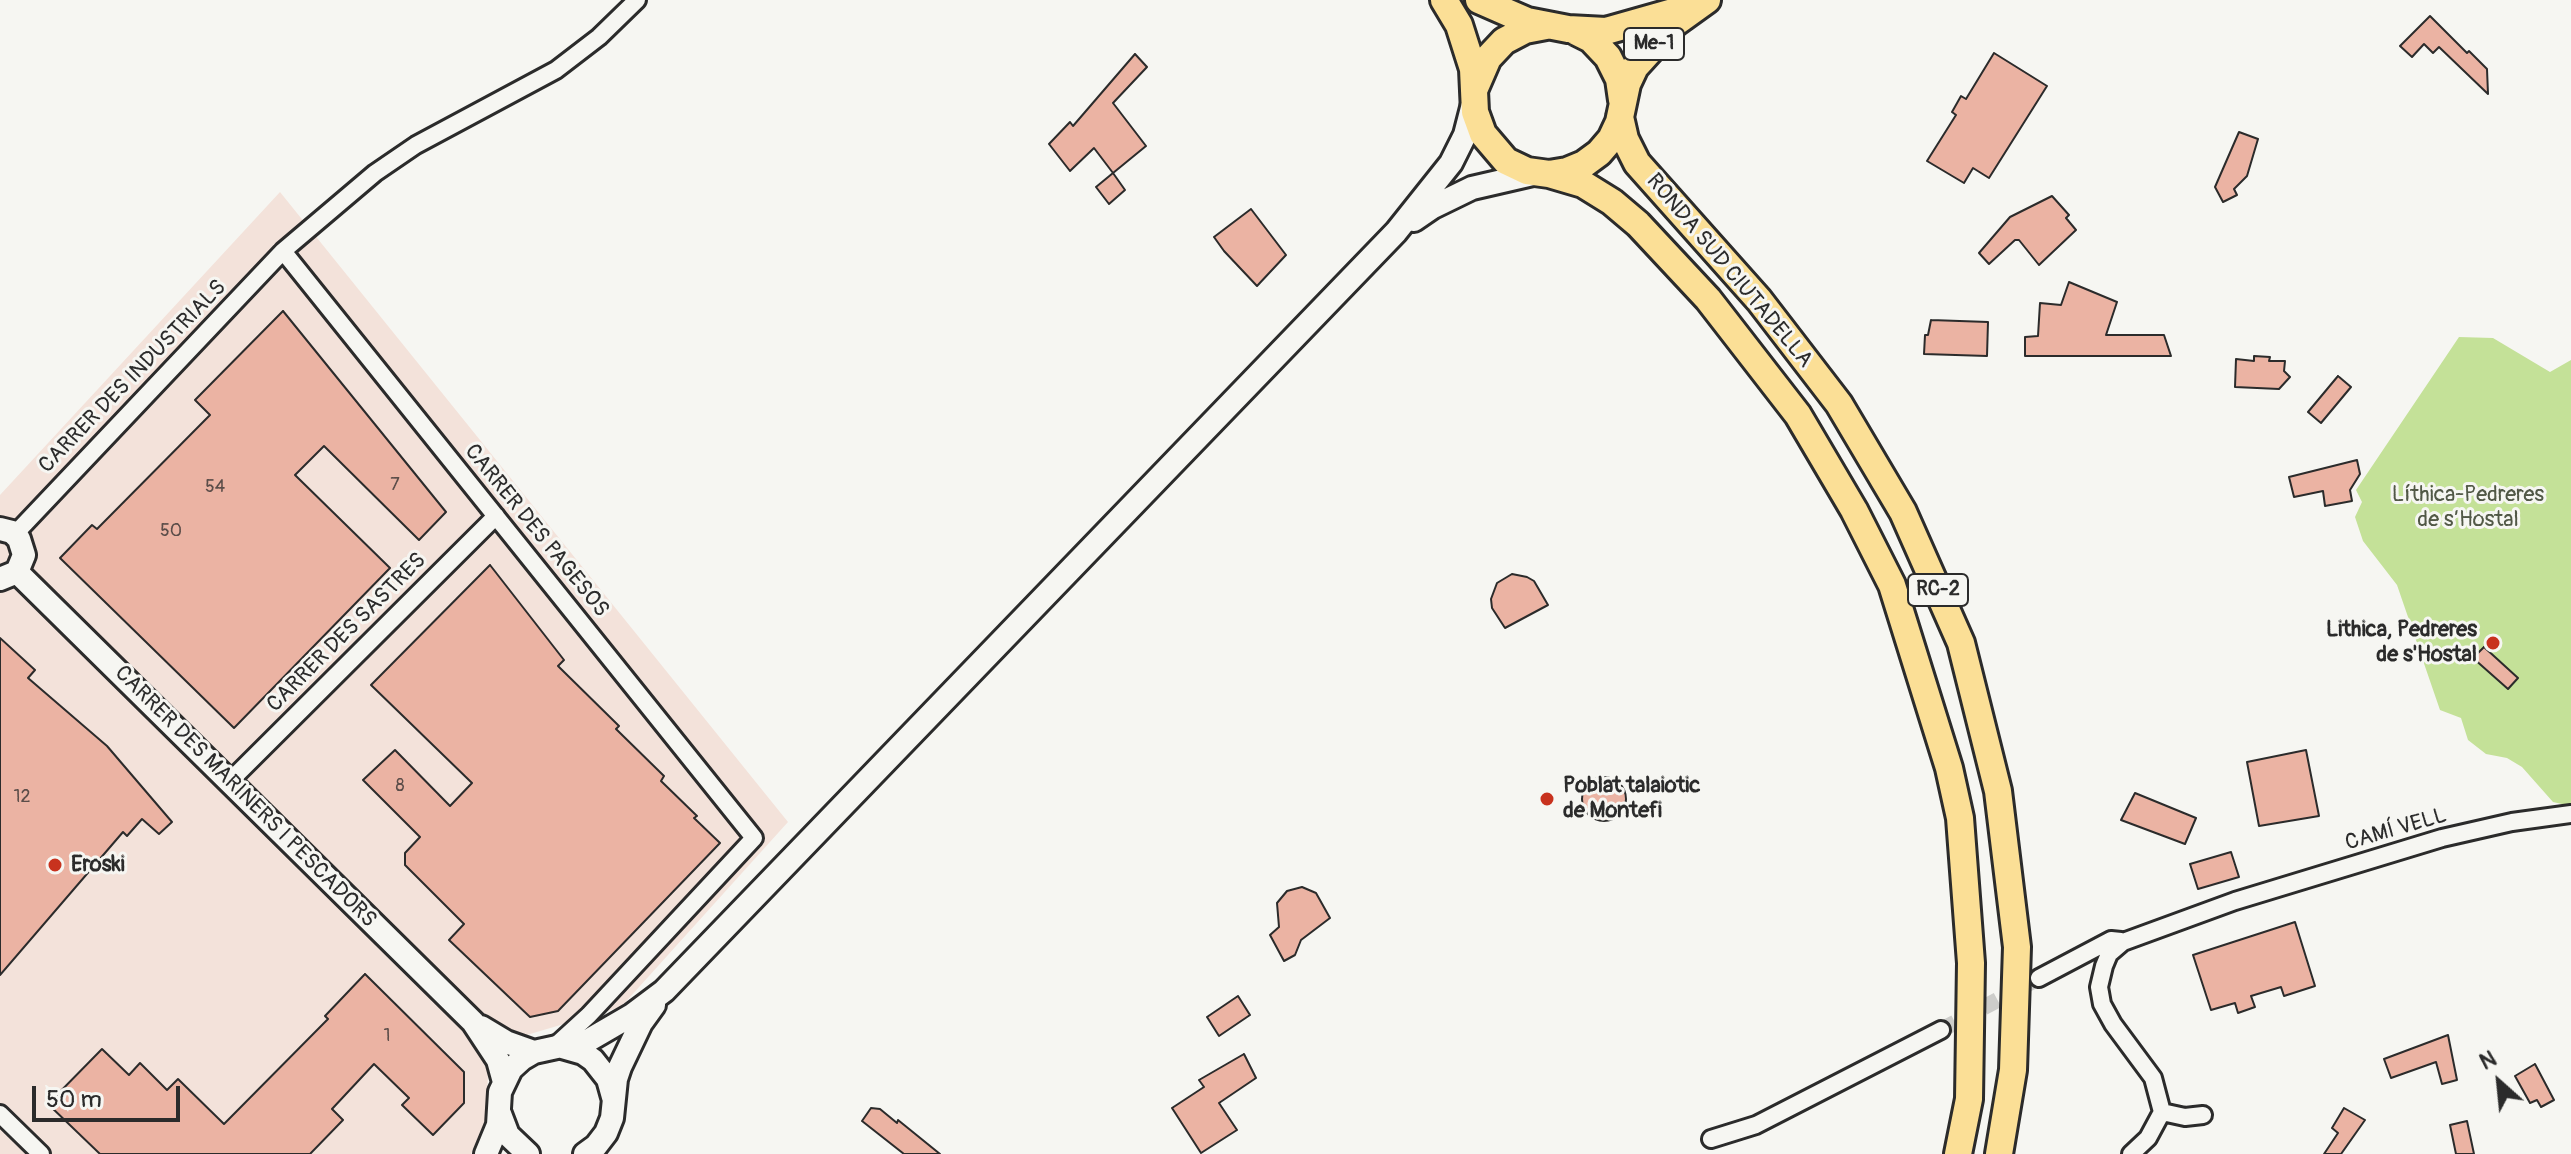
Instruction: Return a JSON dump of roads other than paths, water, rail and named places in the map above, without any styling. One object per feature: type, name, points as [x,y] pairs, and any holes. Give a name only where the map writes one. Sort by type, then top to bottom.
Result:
[{"type":"main road","points":[[1444,0],[1467,46],[1473,69],[1478,123],[1489,144],[1516,167],[1544,173]]},
{"type":"main road","points":[[1479,0],[1527,21],[1559,27]]},
{"type":"main road","name":"Me-1","points":[[1396,232],[1433,207],[1472,188],[1567,171],[1599,153],[1611,139],[1635,67],[1675,23],[1706,0]]},
{"type":"main road","name":"Me-1","points":[[585,1154],[596,1146],[607,1144],[616,1079],[626,1052],[641,1023],[664,991],[1396,232],[1451,163],[1465,135],[1482,68],[1495,49],[1525,30],[1559,27],[1606,31],[1669,15],[1706,0]]},
{"type":"main road","name":"Me-1","points":[[1559,27],[1591,39],[1608,57],[1619,79],[1621,110]]},
{"type":"main road","name":"RONDA SUD CIUTADELLA","points":[[1621,110],[1625,139],[1637,163],[1759,300],[1839,404],[1903,512],[1961,643],[1998,791],[2017,947],[2013,1070],[1999,1154]]},
{"type":"main road","name":"RONDA SUD CIUTADELLA","points":[[1544,173],[1583,184],[1612,202],[1638,224],[1708,299],[1798,415],[1854,510],[1892,585],[1949,768],[1960,818],[1971,963],[1969,1099],[1958,1154]]},
{"type":"main road","points":[[7,531],[23,547],[24,555],[8,575]]},
{"type":"main road","name":"CARRER DES MARINERS I PESCADORS","points":[[8,575],[230,781],[473,1022],[498,1060],[504,1082]]},
{"type":"main road","name":"Me-1","points":[[504,1082],[522,1059],[589,1040],[664,991]]},
{"type":"main road","name":"CARRER DES MARINERS I PESCADORS","points":[[473,1022],[506,1042],[583,1053],[602,1069],[614,1102]]},
{"type":"main road","points":[[486,1154],[500,1114],[500,1092],[504,1082]]},
{"type":"main road","points":[[500,1114],[508,1135],[528,1154]]},
{"type":"street","name":"CARRER DES INDUSTRIALS","points":[[7,531],[283,251],[375,173],[416,145],[556,70],[599,37],[637,0]]},
{"type":"street","name":"CARRER DES PAGESOS","points":[[283,251],[754,838],[589,1015],[549,1049]]},
{"type":"street","name":"CARRER DES SASTRES","points":[[230,781],[496,516]]},
{"type":"street","name":"CAMÍ VELL","points":[[2039,978],[2111,940],[2123,942],[2235,901],[2442,838],[2512,822],[2571,814]]},
{"type":"street","points":[[2123,942],[2109,954],[2104,966],[2099,987],[2102,1004],[2153,1078],[2162,1112],[2148,1138],[2131,1154]]},
{"type":"street","points":[[1711,1139],[1756,1125],[1941,1030]]},
{"type":"street","points":[[2162,1112],[2185,1117],[2203,1115]]},
{"type":"street","points":[[0,1114],[41,1154]]},
{"type":"tunnel","points":[[1941,1030],[2039,978]]},
{"type":"place","name":"Lithica, Pedreres de s'Hostal","points":[[2493,643]]},
{"type":"place","name":"Poblat talaiotic de Montefi","points":[[1547,799]]},
{"type":"place","name":"Eroski","points":[[55,865]]},
{"type":"park label","name":"Líthica-Pedreres de s’Hostal","points":[[2468,508]]}]
